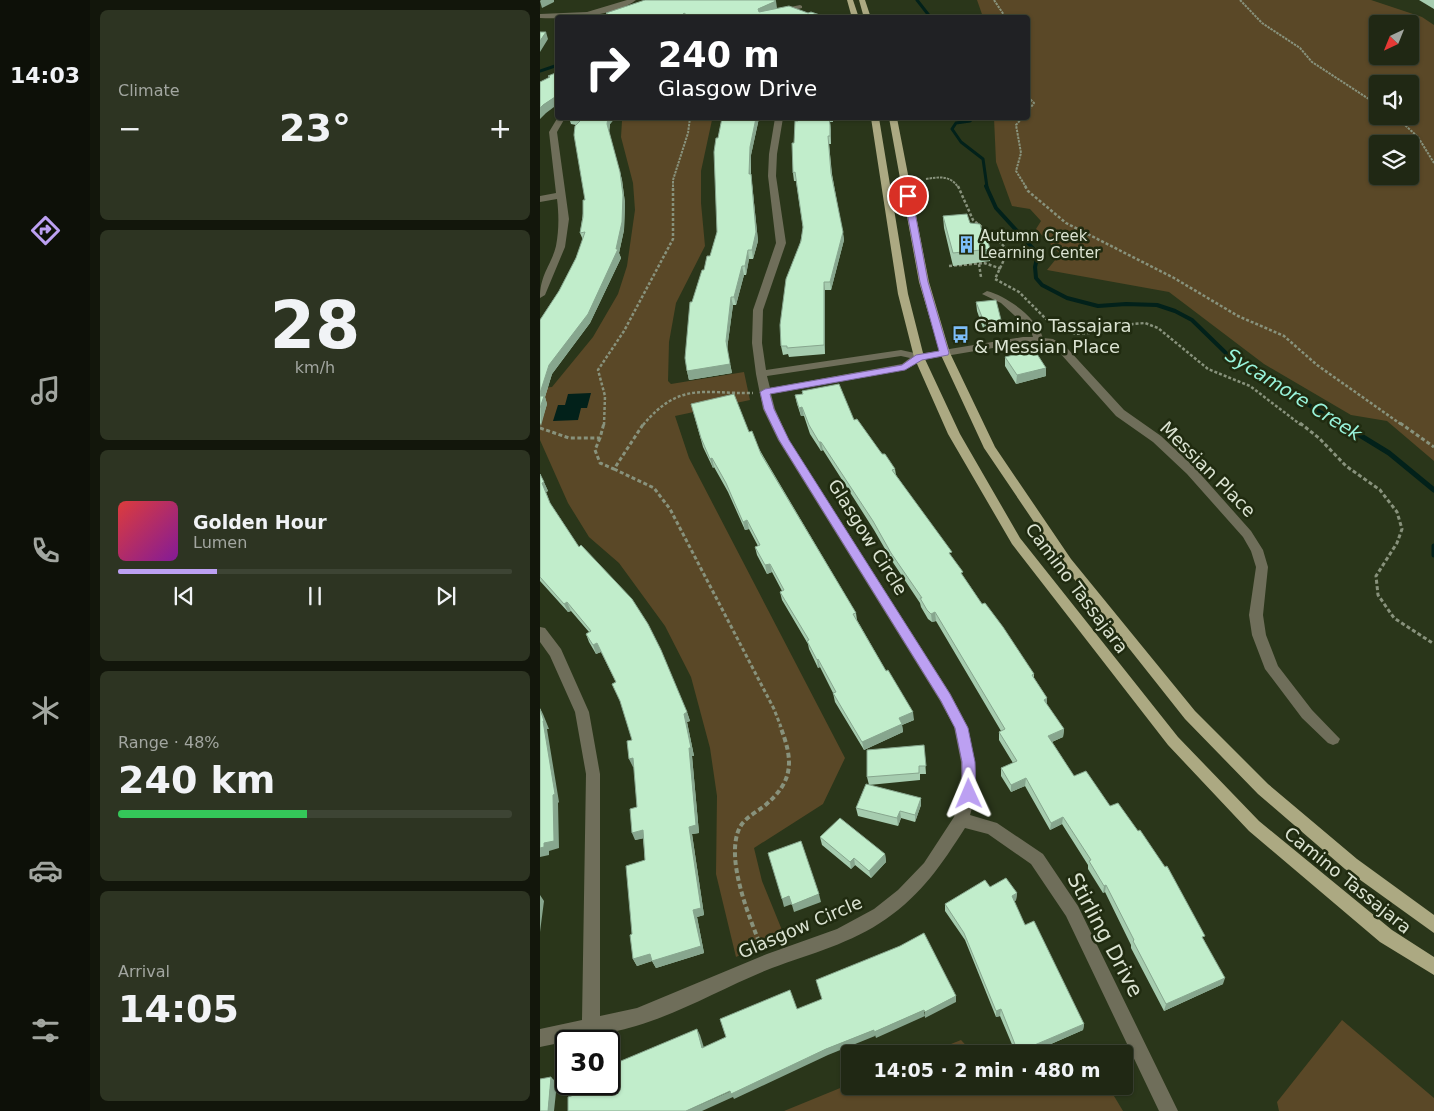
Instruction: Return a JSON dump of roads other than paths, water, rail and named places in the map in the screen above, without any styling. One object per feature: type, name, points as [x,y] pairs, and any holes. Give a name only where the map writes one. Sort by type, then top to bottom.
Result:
[{"type":"main road","points":[[850,0],[855,15]]},
{"type":"main road","points":[[862,0],[867,15]]},
{"type":"main road","name":"Camino Tassajara","points":[[875,120],[903,294],[919,357],[954,434],[1016,541],[1173,741],[1254,826],[1386,936],[1434,967]]},
{"type":"main road","name":"Camino Tassajara","points":[[892,120],[924,282],[944,353],[990,448],[1062,554],[1190,715],[1263,789],[1351,864],[1434,925]]},
{"type":"street","points":[[567,15],[591,13],[633,0]]},
{"type":"street","points":[[769,15],[778,11],[800,7]]},
{"type":"street","points":[[540,16],[555,16]]},
{"type":"street","points":[[540,295],[560,247],[564,219],[553,132],[560,120]]},
{"type":"street","name":"Glasgow Circle","points":[[540,1038],[637,1017],[767,962],[841,934],[880,914],[904,895],[930,868],[961,820],[969,794],[968,762],[961,728],[945,697],[784,440],[769,409],[761,374],[757,343],[758,310],[781,243],[782,232],[772,177],[773,153],[779,120]]},
{"type":"street","points":[[540,199],[562,195]]},
{"type":"street","points":[[986,294],[1005,301],[1036,330],[1038,340]]},
{"type":"street","name":"Messian Place","points":[[919,357],[1038,340],[1049,341],[1063,350],[1120,413],[1164,446],[1191,471],[1248,534],[1257,550],[1262,567],[1256,616],[1260,635],[1272,669],[1307,714],[1333,739]]},
{"type":"street","points":[[761,374],[901,354],[919,357]]},
{"type":"street","points":[[765,392],[905,367],[919,357]]},
{"type":"street","points":[[540,632],[556,653],[582,712],[594,774],[591,1027]]},
{"type":"street","name":"Stirling Drive","points":[[961,820],[992,828],[1037,859],[1072,911],[1157,1090],[1169,1111]]},
{"type":"water","points":[[591,393],[587,408],[581,408],[578,420],[553,421],[558,405],[565,405],[568,394]]},
{"type":"waterway","name":"Sycamore Creek","points":[[917,0],[929,15]]},
{"type":"waterway","points":[[540,71],[555,66]]},
{"type":"waterway","name":"Sycamore Creek","points":[[971,120],[956,123],[952,129],[961,142],[983,159],[987,187]]},
{"type":"waterway","name":"Sycamore Creek","points":[[986,186],[996,208],[1038,254],[1035,267],[1036,278],[1042,285],[1067,298],[1098,306],[1126,304],[1157,305],[1175,311],[1192,320],[1231,358],[1342,425]]},
{"type":"waterway","name":"Sycamore Creek","points":[[1340,423],[1389,453],[1434,490]]},
{"type":"waterway","name":"Sycamore Creek","points":[[1434,546],[1434,555]]},
{"type":"place","name":"Autumn Creek Learning Center","points":[[966,245]]},
{"type":"place","name":"Camino Tassajara & Messian Place","points":[[960,335]]}]
